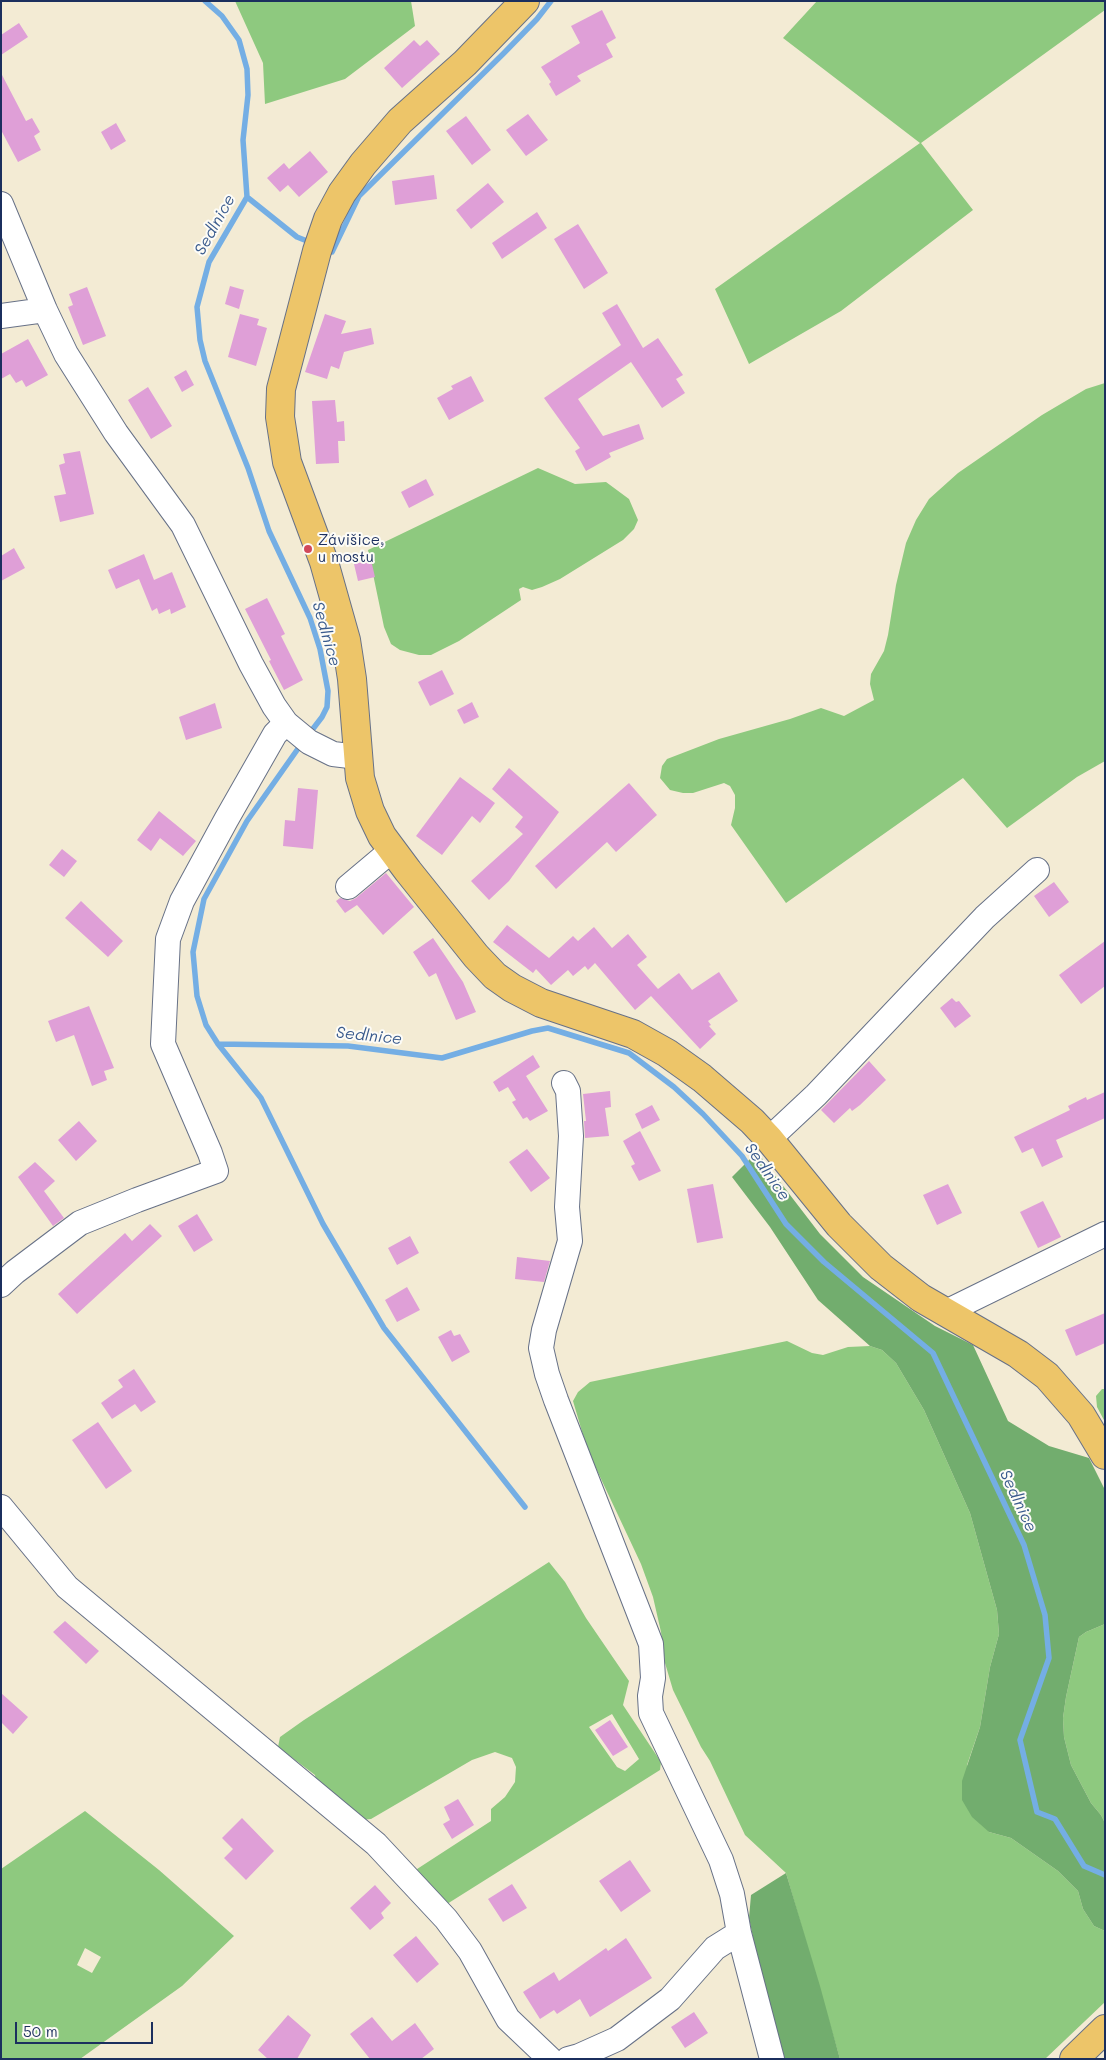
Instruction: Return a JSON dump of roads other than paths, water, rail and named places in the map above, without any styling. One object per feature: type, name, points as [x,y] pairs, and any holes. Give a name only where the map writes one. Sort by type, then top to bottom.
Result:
[{"type":"main road","points":[[525,1],[465,63],[400,122],[362,164],[335,206],[319,245],[284,373],[280,417],[287,462],[324,562],[346,640],[352,678],[360,778],[370,811],[376,825],[392,850],[476,956],[504,983],[541,1002],[617,1027],[656,1046],[684,1064],[714,1088],[769,1138],[839,1225],[866,1254],[902,1285],[944,1313],[1018,1354],[1047,1376],[1081,1415],[1105,1455]]},
{"type":"main road","points":[[1074,2059],[1105,2029]]},
{"type":"street","points":[[1,204],[45,310],[66,354],[97,405],[183,525],[271,701],[289,727],[309,742],[328,752],[358,756]]},
{"type":"street","points":[[1,316],[45,310]]},
{"type":"street","points":[[1,1285],[15,1272],[80,1223],[216,1171],[164,1044],[168,940],[182,901],[226,820],[275,734],[289,727]]},
{"type":"street","points":[[348,887],[392,850]]},
{"type":"street","points":[[769,1138],[816,1095],[985,917],[1037,870]]},
{"type":"street","points":[[564,1083],[568,1091],[571,1136],[566,1207],[570,1241],[544,1330],[541,1348],[556,1400],[650,1644],[653,1678],[650,1713],[721,1860],[732,1894],[739,1934],[772,2059]]},
{"type":"street","points":[[944,1313],[1105,1234]]},
{"type":"street","points":[[1,1507],[67,1587],[376,1844],[446,1918],[470,1951],[508,2019],[550,2059]]},
{"type":"street","points":[[568,2059],[617,2039],[670,1999],[715,1948],[739,1934]]},
{"type":"waterway","name":"Sedlnice","points":[[205,1],[222,16],[239,40],[247,69],[248,95],[243,140],[247,197],[209,262],[197,307],[200,340],[205,361],[248,468],[269,531],[310,618],[320,649],[328,691],[327,707],[309,734]]},
{"type":"waterway","points":[[325,249],[332,252],[359,196],[504,53],[537,19],[551,1]]},
{"type":"waterway","points":[[247,197],[297,237],[312,243]]},
{"type":"waterway","name":"Sedlnice","points":[[302,743],[247,821],[204,899],[193,952],[197,996],[206,1025],[218,1044],[348,1046],[442,1058],[548,1028],[629,1053],[674,1087],[703,1114],[742,1156],[786,1224],[824,1262],[933,1353],[1024,1545],[1045,1615],[1049,1658],[1020,1740],[1037,1812],[1055,1819],[1084,1866],[1105,1875]]},
{"type":"waterway","points":[[218,1044],[261,1098],[323,1224],[384,1328],[525,1507]]},
{"type":"place","name":"Závišice, u mostu","points":[[308,549]]}]
